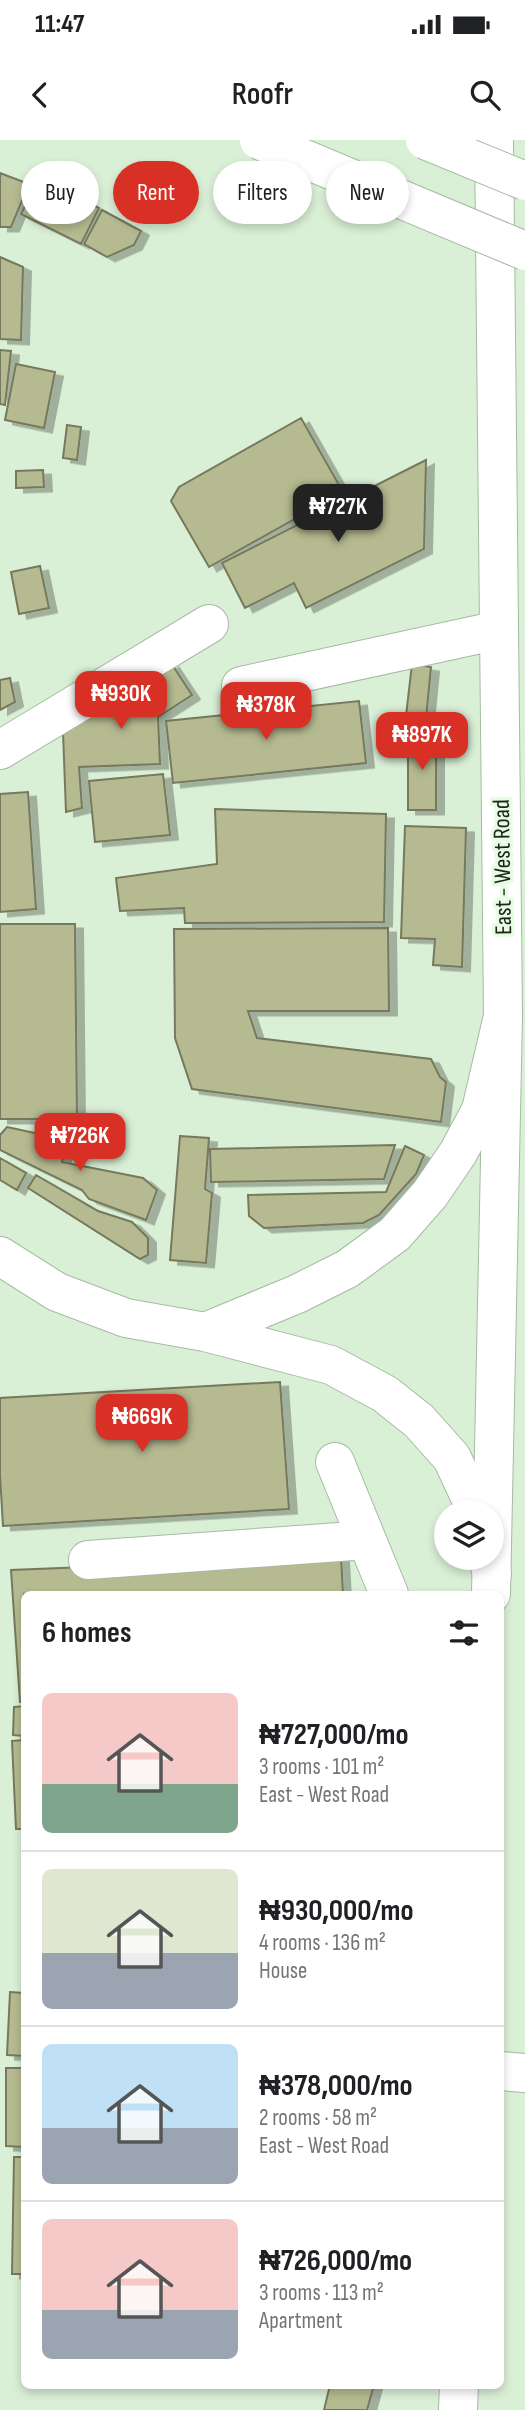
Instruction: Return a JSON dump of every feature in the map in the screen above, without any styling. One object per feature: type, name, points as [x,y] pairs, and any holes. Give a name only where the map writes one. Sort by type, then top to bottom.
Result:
[{"type":"main road","points":[[259,140],[525,251]]},
{"type":"main road","points":[[425,140],[525,181]]},
{"type":"main road","name":"East - West Road","points":[[490,1575],[503,1016],[494,140]]},
{"type":"main road","points":[[0,750],[209,624]]},
{"type":"main road","points":[[241,686],[499,630]]},
{"type":"main road","points":[[205,1332],[297,1294],[347,1269],[395,1234],[437,1184],[458,1153],[481,1110],[503,1016]]},
{"type":"main road","points":[[0,1256],[57,1292],[126,1318],[205,1332],[331,1365],[385,1394],[419,1421],[452,1458],[471,1500]]},
{"type":"main road","points":[[335,1462],[389,1591]]},
{"type":"main road","points":[[88,1560],[367,1540]]},
{"type":"main road","points":[[504,2071],[525,2073]]},
{"type":"main road","points":[[458,2410],[459,2389]]},
{"type":"building","points":[[0,173],[21,181],[21,203],[11,227],[0,227]]},
{"type":"building","points":[[102,210],[113,216],[113,224],[128,224],[141,231],[134,245],[107,257],[84,244],[95,224],[99,224]]},
{"type":"building","points":[[41,224],[91,224],[81,244]]},
{"type":"building","points":[[0,257],[23,267],[21,340],[0,339]]},
{"type":"building","points":[[0,350],[11,351],[5,405],[0,404]]},
{"type":"building","points":[[16,364],[55,372],[44,428],[5,420]]},
{"type":"building","points":[[301,418],[343,492],[209,567],[171,501],[179,487]]},
{"type":"building","points":[[67,425],[81,427],[77,460],[63,458]]},
{"type":"building","points":[[426,460],[424,549],[306,608],[294,583],[245,608],[222,563]]},
{"type":"building","points":[[43,470],[44,487],[16,488],[16,471]]},
{"type":"building","points":[[40,566],[49,608],[19,614],[11,572]]},
{"type":"building","points":[[171,663],[192,695],[158,717],[160,764],[79,767],[82,808],[66,812],[63,732]]},
{"type":"building","points":[[412,664],[431,667],[426,718],[406,716]]},
{"type":"building","points":[[10,678],[15,702],[0,710],[0,680]]},
{"type":"building","points":[[359,701],[366,763],[173,783],[166,721]]},
{"type":"building","points":[[408,733],[436,733],[436,810],[408,810]]},
{"type":"building","points":[[163,774],[170,835],[95,842],[89,781]]},
{"type":"building","points":[[28,792],[36,909],[0,912],[0,794]]},
{"type":"building","points":[[215,809],[386,814],[384,922],[185,923],[184,908],[120,911],[116,878],[217,864]]},
{"type":"building","points":[[405,826],[466,828],[462,967],[433,965],[435,939],[401,938]]},
{"type":"building","points":[[0,924],[75,924],[77,1119],[0,1119]]},
{"type":"building","points":[[388,928],[389,1011],[248,1011],[257,1038],[431,1059],[440,1077],[446,1082],[441,1122],[192,1089],[175,1038],[174,929]]},
{"type":"building","points":[[7,1127],[67,1140],[62,1162],[143,1178],[157,1190],[146,1220],[89,1199],[82,1190],[0,1150],[0,1135]]},
{"type":"building","points":[[180,1136],[209,1138],[205,1189],[212,1193],[206,1263],[170,1260]]},
{"type":"building","points":[[395,1145],[384,1179],[211,1182],[210,1149]]},
{"type":"building","points":[[405,1146],[424,1155],[416,1174],[379,1215],[363,1223],[264,1228],[249,1216],[248,1195],[386,1192]]},
{"type":"building","points":[[0,1158],[26,1173],[17,1190],[0,1180]]},
{"type":"building","points":[[36,1175],[98,1211],[132,1222],[148,1238],[148,1255],[140,1259],[28,1188]]},
{"type":"building","points":[[280,1382],[289,1509],[3,1526],[0,1398]]},
{"type":"building","points":[[341,1557],[343,1591],[21,1591],[20,1702],[11,1570]]},
{"type":"building","points":[[21,1706],[21,1736],[13,1735],[14,1707]]},
{"type":"building","points":[[21,1740],[21,1829],[16,1829],[12,1741]]},
{"type":"building","points":[[10,1992],[21,1993],[21,2056],[7,2055]]},
{"type":"building","points":[[6,2068],[21,2068],[21,2147],[6,2146]]},
{"type":"building","points":[[14,2157],[21,2157],[21,2274],[12,2274]]},
{"type":"building","points":[[329,2389],[373,2389],[367,2410],[324,2410]]}]
